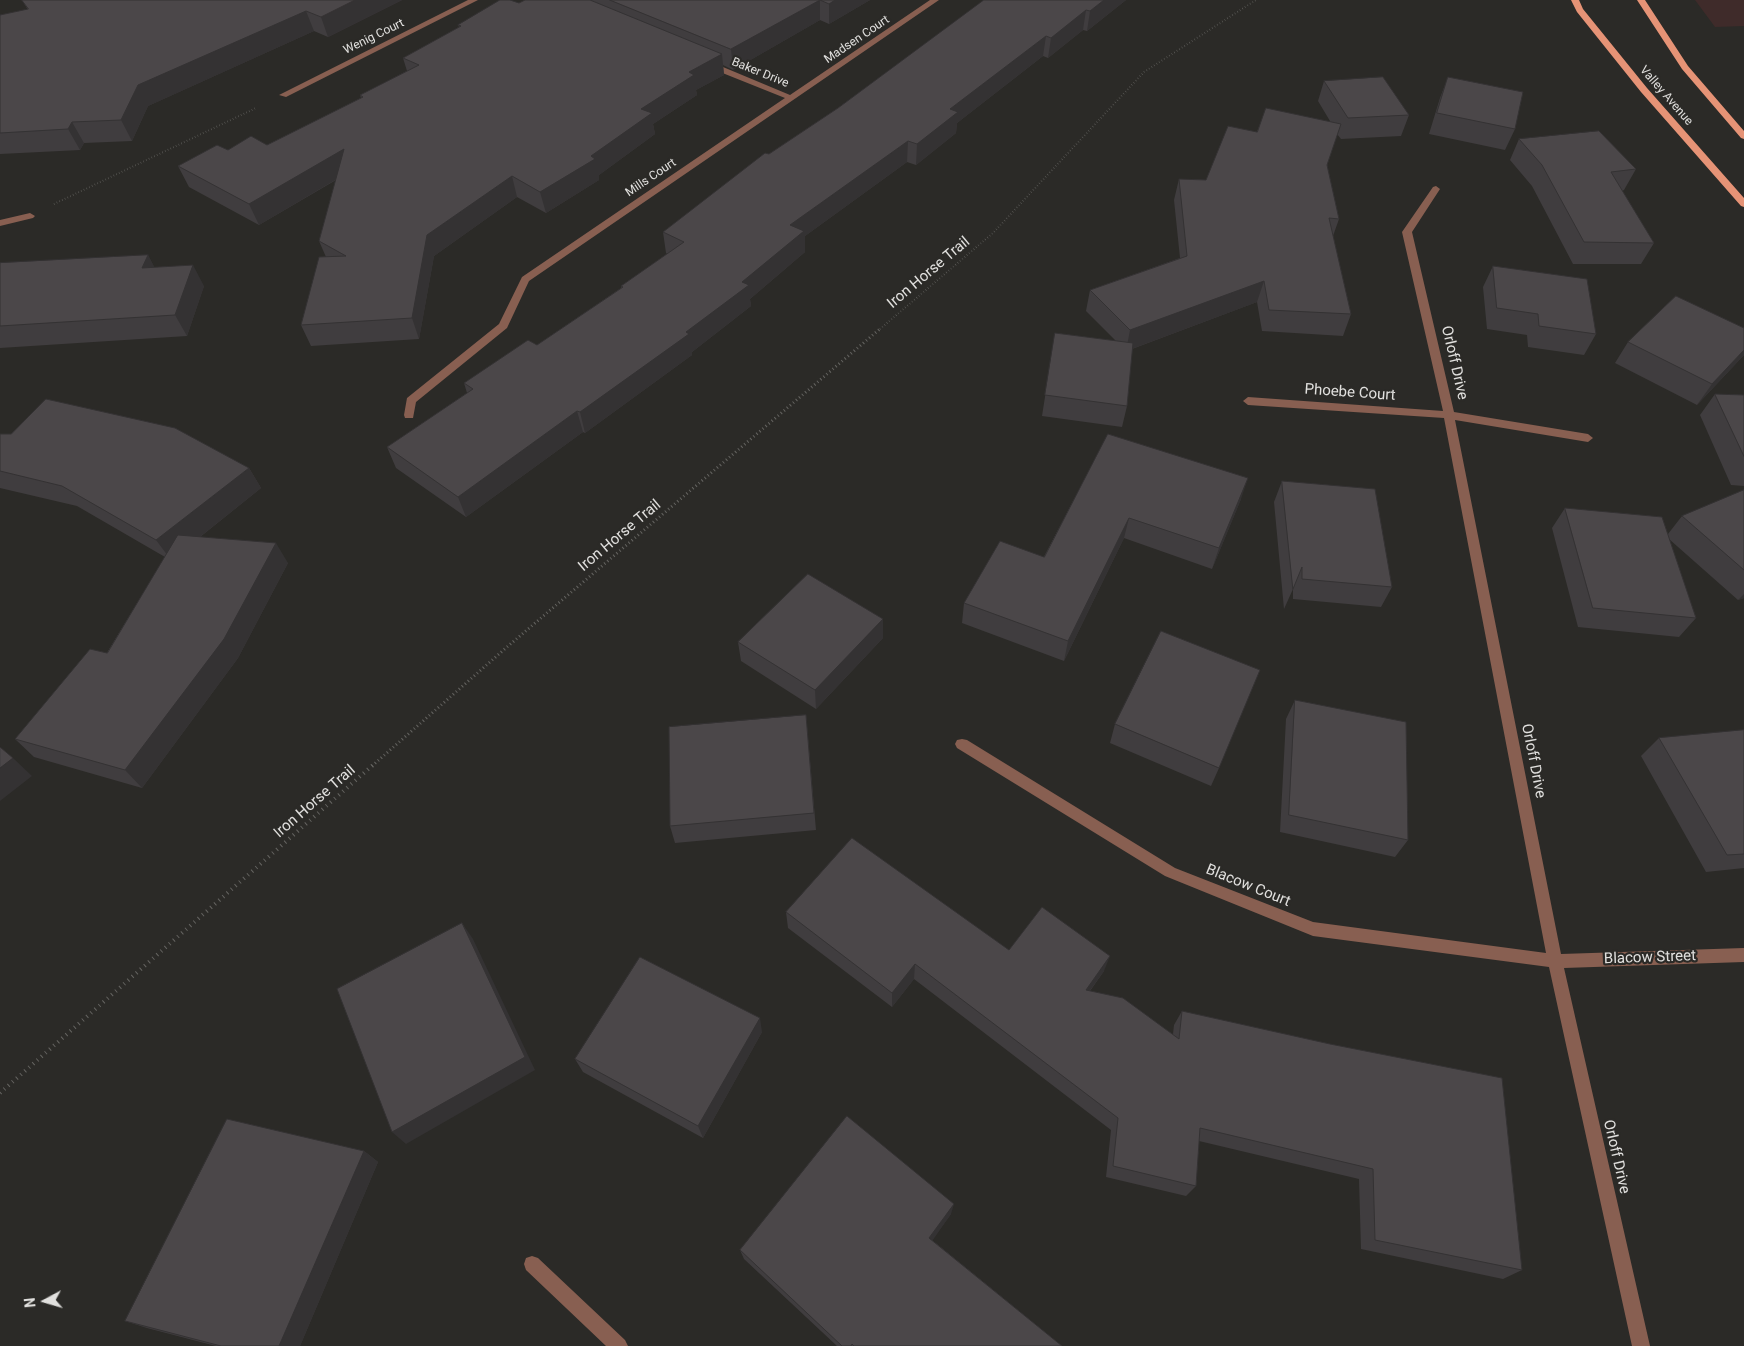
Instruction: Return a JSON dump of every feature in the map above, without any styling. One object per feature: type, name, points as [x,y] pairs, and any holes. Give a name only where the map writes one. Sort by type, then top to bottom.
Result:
[{"type":"main road","name":"Valley Avenue","points":[[1575,0],[1580,10],[1644,90],[1744,204]]},
{"type":"main road","points":[[1641,0],[1685,68],[1744,136]]},
{"type":"street","name":"Wenig Court","points":[[284,95],[474,0]]},
{"type":"street","name":"Madsen Court","points":[[791,98],[935,0]]},
{"type":"street","name":"Baker Drive","points":[[700,60],[791,98]]},
{"type":"street","name":"Mills Court","points":[[410,414],[411,401],[503,326],[525,279],[791,98]]},
{"type":"street","name":"Orloff Drive","points":[[1436,189],[1407,232],[1449,415],[1556,961],[1641,1346]]},
{"type":"street","points":[[0,222],[30,216]]},
{"type":"street","name":"Phoebe Court","points":[[1248,401],[1449,415],[1588,438]]},
{"type":"street","name":"Blacow Court","points":[[962,744],[1170,872],[1313,929],[1556,961]]},
{"type":"street","name":"Blacow Street","points":[[1556,961],[1744,955]]},
{"type":"street","points":[[532,1264],[619,1346]]},
{"type":"path","name":"Iron Horse Trail","points":[[0,1093],[515,641],[993,233],[1144,72],[1256,0]]},
{"type":"path","points":[[30,216],[284,95]]},
{"type":"shaded area","points":[[1695,0],[1744,0],[1744,26],[1715,27]]},
{"type":"building","points":[[22,0],[355,0],[321,17],[306,11],[138,85],[121,120],[72,122],[68,129],[0,133],[0,15],[28,9]]},
{"type":"building","points":[[500,0],[510,0],[519,3],[525,0],[590,0],[722,54],[689,72],[694,75],[641,109],[652,113],[591,156],[595,159],[540,192],[512,176],[427,235],[412,318],[301,325],[319,257],[346,256],[319,241],[344,149],[249,204],[178,166],[217,145],[228,150],[251,136],[267,145],[363,97],[360,95],[419,65],[403,58],[461,26],[458,25]]},
{"type":"building","points":[[610,0],[820,0],[731,49]]},
{"type":"building","points":[[820,0],[835,0],[829,4]]},
{"type":"building","points":[[984,0],[1104,0],[1090,11],[1086,10],[1051,38],[1046,36],[950,109],[958,112],[917,144],[908,141],[790,225],[804,231],[742,282],[749,285],[686,332],[689,334],[580,412],[577,411],[458,497],[387,447],[473,389],[464,383],[528,340],[537,345],[623,287],[621,286],[684,242],[663,232],[765,153],[769,154],[838,108]]},
{"type":"building","points":[[1383,77],[1409,115],[1348,118],[1324,81]]},
{"type":"building","points":[[1448,77],[1523,92],[1515,129],[1437,113]]},
{"type":"building","points":[[1266,108],[1341,124],[1327,165],[1339,219],[1329,218],[1351,314],[1269,310],[1264,281],[1130,330],[1090,290],[1187,256],[1179,179],[1206,180],[1228,126],[1257,132]]},
{"type":"building","points":[[1599,131],[1636,169],[1611,172],[1654,243],[1584,242],[1542,165],[1519,139]]},
{"type":"building","points":[[148,255],[142,268],[193,265],[175,315],[0,326],[0,263]]},
{"type":"building","points":[[1493,266],[1587,279],[1596,334],[1539,326],[1538,314],[1497,308]]},
{"type":"building","points":[[1676,296],[1744,328],[1744,350],[1712,384],[1628,342]]},
{"type":"building","points":[[1055,333],[1133,343],[1127,406],[1045,395]]},
{"type":"building","points":[[1715,394],[1744,395],[1744,456]]},
{"type":"building","points":[[46,399],[175,428],[249,468],[156,540],[62,486],[0,471],[0,434],[11,434]]},
{"type":"building","points":[[1108,434],[1248,478],[1219,548],[1129,518],[1068,641],[964,603],[1000,541],[1044,557]]},
{"type":"building","points":[[1282,481],[1375,489],[1392,587],[1302,579],[1302,567],[1293,589]]},
{"type":"building","points":[[1744,490],[1744,570],[1682,516]]},
{"type":"building","points":[[1565,508],[1662,517],[1696,618],[1593,608]]},
{"type":"building","points":[[178,535],[276,543],[224,639],[125,770],[15,739],[90,649],[107,653]]},
{"type":"building","points":[[808,574],[883,619],[815,690],[738,642]]},
{"type":"building","points":[[1161,631],[1260,670],[1219,768],[1115,724]]},
{"type":"building","points":[[1295,700],[1406,722],[1408,840],[1289,815]]},
{"type":"building","points":[[806,715],[814,813],[670,826],[669,727]]},
{"type":"building","points":[[1744,730],[1744,854],[1727,855],[1659,738]]},
{"type":"building","points":[[0,747],[13,758],[0,768]]},
{"type":"building","points":[[852,838],[1009,950],[1042,907],[1110,956],[1086,990],[1123,998],[1179,1039],[1182,1011],[1330,1044],[1502,1078],[1522,1270],[1375,1240],[1373,1169],[1200,1128],[1196,1186],[1113,1166],[1118,1118],[915,964],[892,993],[786,912]]},
{"type":"building","points":[[462,923],[525,1057],[392,1132],[337,989]]},
{"type":"building","points":[[640,957],[760,1018],[698,1126],[575,1059]]},
{"type":"building","points":[[847,1116],[954,1204],[929,1238],[1062,1346],[854,1346],[852,1344],[851,1346],[842,1346],[740,1250]]},
{"type":"building","points":[[227,1119],[364,1151],[279,1346],[221,1346],[125,1321]]}]
